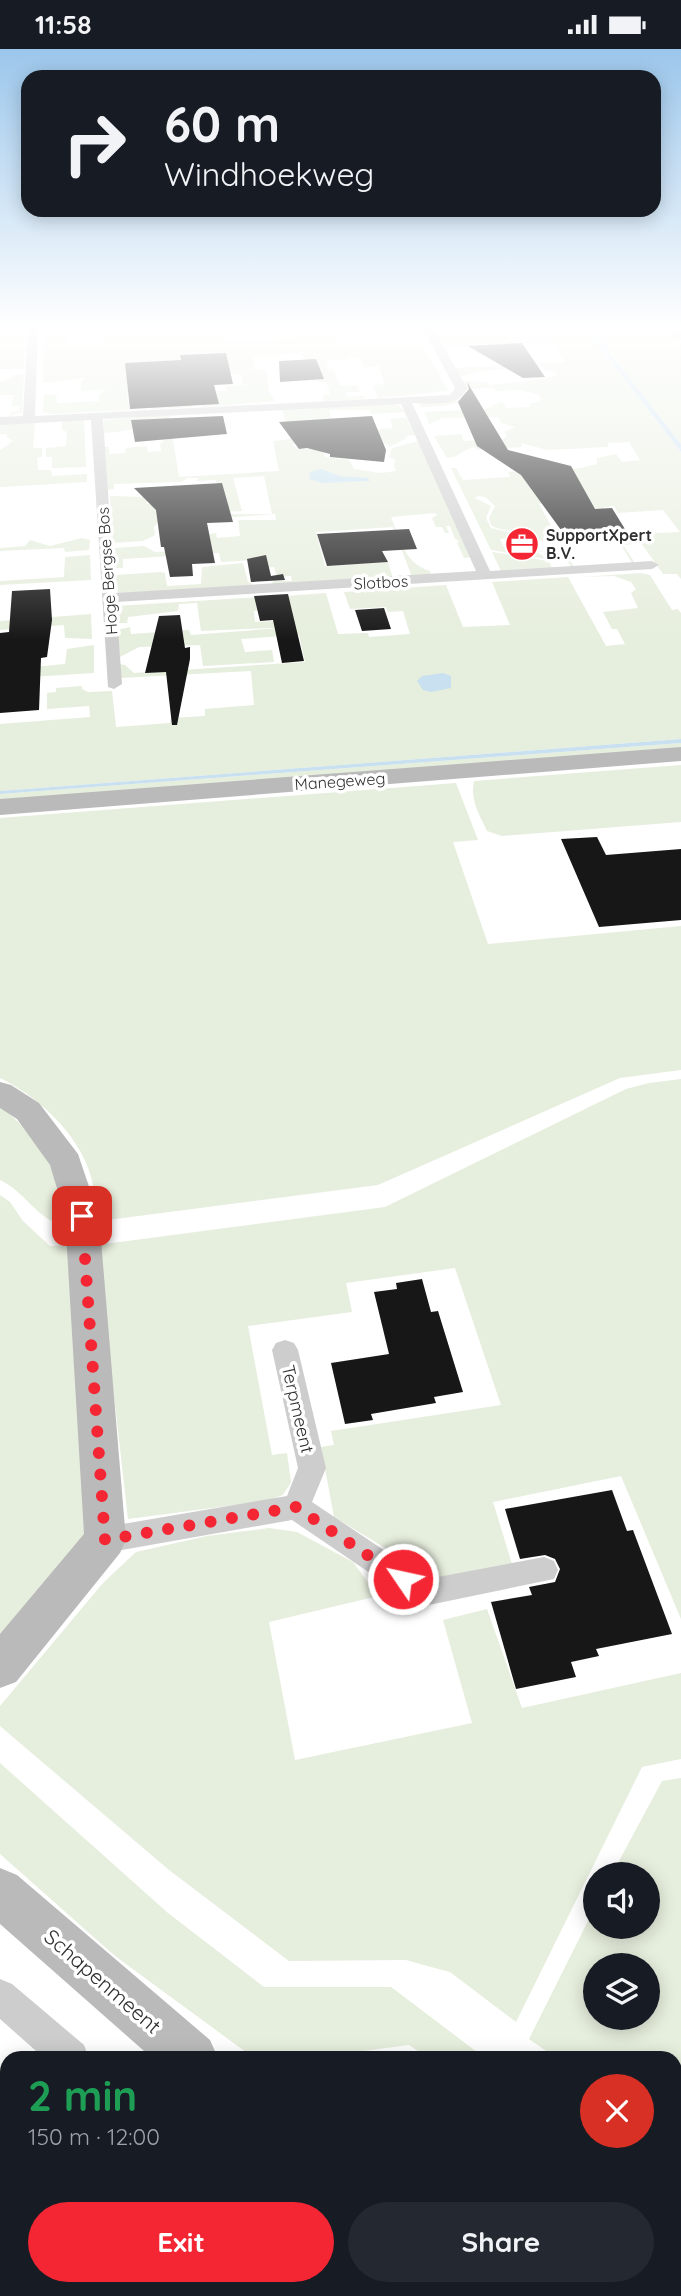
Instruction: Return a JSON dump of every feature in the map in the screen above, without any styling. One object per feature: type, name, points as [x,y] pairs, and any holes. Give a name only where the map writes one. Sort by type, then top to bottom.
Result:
[{"type":"street","name":"Hoge Bergse Bos","points":[[98,430],[114,684]]},
{"type":"street","points":[[418,430],[485,575]]},
{"type":"street","name":"Slotbos","points":[[109,598],[652,565]]},
{"type":"street","name":"Manegeweg","points":[[0,807],[681,754]]},
{"type":"street","points":[[0,1094],[29,1111],[65,1162],[82,1216],[105,1540]]},
{"type":"street","name":"Terpmeent","points":[[285,1350],[312,1468],[296,1507]]},
{"type":"street","points":[[0,1667],[105,1540],[296,1507],[424,1593],[544,1570]]},
{"type":"street","name":"Schapenmeent","points":[[5,1906],[183,2051]]},
{"type":"street","points":[[0,1996],[63,2051]]},
{"type":"green space","points":[[0,430],[34,430],[33,448],[42,448],[42,457],[37,458],[38,470],[51,470],[52,476],[87,474],[87,482],[0,487],[0,450],[13,441],[7,434],[0,434]]},
{"type":"green space","points":[[62,430],[84,430],[86,467],[52,468],[52,457],[46,457],[46,448],[66,446],[67,432]]},
{"type":"green space","points":[[104,430],[125,430],[104,433]]},
{"type":"green space","points":[[161,430],[171,430],[179,477],[279,471],[273,441],[290,439],[288,430],[412,430],[415,435],[406,436],[407,438],[389,447],[388,444],[296,442],[293,445],[297,449],[325,449],[325,457],[349,460],[354,469],[381,473],[396,471],[396,460],[389,457],[392,448],[418,441],[471,557],[464,558],[457,543],[459,541],[455,539],[450,526],[446,526],[449,533],[445,533],[442,527],[436,527],[432,518],[437,515],[435,513],[391,517],[400,542],[409,556],[430,571],[431,576],[412,577],[393,527],[316,532],[325,566],[388,562],[393,578],[269,586],[274,581],[292,581],[291,576],[277,577],[274,567],[249,569],[255,560],[221,562],[219,553],[123,559],[123,568],[115,568],[114,548],[144,546],[155,552],[177,551],[208,534],[216,533],[217,538],[240,536],[238,520],[276,520],[275,514],[158,523],[154,527],[155,535],[143,541],[113,543],[110,496],[146,497],[147,504],[204,502],[219,496],[216,480],[196,481],[199,478],[188,478],[181,482],[114,484],[114,489],[108,490],[105,447],[109,447],[109,454],[125,453],[126,448],[147,446],[148,452],[161,451]],"holes":[[[264,476],[272,514],[225,514],[242,511],[233,478]]]},
{"type":"green space","points":[[664,430],[681,452],[681,579],[677,574],[663,574],[635,534],[680,532],[663,510],[618,513],[614,506],[603,507],[622,524],[635,544],[623,545],[635,563],[632,563],[620,543],[615,544],[602,524],[563,502],[539,504],[574,567],[571,567],[558,544],[533,539],[530,531],[501,529],[491,525],[489,518],[495,506],[485,497],[478,496],[475,498],[491,506],[486,518],[491,528],[512,533],[511,538],[500,539],[505,549],[533,551],[546,559],[491,550],[451,468],[456,468],[463,480],[510,477],[508,472],[581,468],[597,464],[597,458],[616,454],[622,462],[640,460],[629,442],[608,443],[608,447],[547,450],[521,443],[522,447],[480,450],[472,447],[447,458],[434,436],[461,434],[464,441],[503,439],[507,436],[504,432]]},
{"type":"green space","points":[[670,430],[681,430],[681,444]]},
{"type":"green space","points":[[82,538],[90,540],[89,550],[65,552],[64,548],[0,551],[0,548],[25,546],[30,540],[50,546]]},
{"type":"green space","points":[[492,552],[549,561],[552,568],[501,571]]},
{"type":"green space","points":[[90,555],[91,580],[0,585],[0,581],[64,577],[65,557]]},
{"type":"green space","points":[[243,563],[248,582],[256,586],[118,593],[115,575],[161,572],[165,573],[167,586],[201,584],[202,567]]},
{"type":"green space","points":[[642,573],[650,575],[672,610],[678,609],[681,613],[681,739],[0,791],[0,724],[90,717],[89,706],[47,709],[47,693],[56,692],[56,688],[82,686],[82,689],[88,692],[112,691],[116,727],[170,723],[171,718],[205,716],[205,709],[254,705],[251,671],[120,678],[120,664],[134,673],[305,662],[299,635],[241,639],[245,652],[272,650],[274,662],[203,666],[200,645],[139,647],[120,657],[117,630],[130,627],[131,634],[189,630],[191,635],[293,627],[201,631],[197,603],[179,604],[178,611],[128,617],[127,623],[118,623],[116,606],[258,597],[262,610],[254,611],[255,622],[280,621],[272,597],[326,593],[338,634],[368,633],[369,637],[410,634],[403,611],[388,612],[386,607],[350,609],[344,592],[446,585],[463,627],[510,625],[492,582],[568,577],[606,646],[625,644],[617,629],[612,629],[603,612],[638,608],[631,593],[636,589],[631,582],[614,576],[580,577]]},
{"type":"green space","points":[[91,614],[92,639],[65,638],[64,625],[0,630],[0,621]]},
{"type":"green space","points":[[94,645],[94,673],[0,679],[0,670],[65,664],[67,649]]},
{"type":"green space","points":[[681,743],[681,750],[0,804],[0,794]]},
{"type":"green space","points":[[681,765],[681,822],[502,836],[487,831],[473,794],[474,781]]},
{"type":"green space","points":[[456,783],[478,840],[453,842],[488,944],[681,926],[681,1070],[620,1078],[378,1185],[92,1222],[95,1200],[91,1178],[83,1156],[71,1136],[38,1102],[0,1078],[0,818]]},
{"type":"green space","points":[[681,1079],[681,1619],[621,1476],[493,1502],[512,1564],[435,1578],[334,1517],[321,1447],[334,1445],[331,1431],[501,1405],[455,1268],[346,1283],[352,1312],[248,1326],[272,1455],[287,1453],[291,1482],[283,1495],[265,1501],[128,1519],[97,1245],[385,1207],[626,1089]]},
{"type":"green space","points":[[0,1105],[34,1137],[52,1169],[65,1227],[45,1217],[0,1180]]},
{"type":"green space","points":[[0,1195],[10,1202],[23,1221],[50,1246],[76,1245],[107,1536],[0,1644]]},
{"type":"green space","points":[[269,1528],[297,1532],[353,1562],[378,1596],[269,1622],[295,1760],[472,1723],[443,1620],[487,1609],[522,1708],[681,1673],[681,1759],[642,1767],[595,1862],[583,1862],[583,1886],[516,2022],[450,1972],[406,1960],[289,1961],[169,1870],[0,1726],[0,1706],[103,1583],[136,1552],[207,1536]]},
{"type":"green space","points":[[0,1763],[168,1913],[264,1987],[391,1987],[476,2051],[418,2051],[409,2045],[363,2051],[244,2051],[115,1956],[0,1854]]},
{"type":"green space","points":[[681,1778],[681,2051],[546,2051],[529,2039],[583,1931],[583,1939],[660,1939],[660,1862],[618,1862],[662,1781]]},
{"type":"water","points":[[664,430],[670,430],[681,444],[681,452]]},
{"type":"water","points":[[321,469],[340,476],[368,478],[370,481],[322,483],[309,479],[310,472]]},
{"type":"water","points":[[443,673],[451,676],[451,688],[431,692],[423,690],[417,681],[422,676]]},
{"type":"water","points":[[681,739],[681,743],[0,794],[0,791]]},
{"type":"building","points":[[133,430],[226,430],[227,434],[135,442]]},
{"type":"building","points":[[285,430],[378,430],[386,450],[384,462],[330,457],[330,454],[307,448],[299,449]]},
{"type":"building","points":[[470,430],[496,430],[508,450],[571,466],[595,509],[612,508],[628,534],[574,541],[565,527],[561,530],[521,475],[477,446]]},
{"type":"building","points":[[222,483],[233,522],[207,523],[215,563],[192,564],[193,576],[170,577],[164,547],[161,547],[156,510],[134,488]]},
{"type":"building","points":[[409,529],[417,549],[382,551],[388,562],[327,566],[317,534]]},
{"type":"building","points":[[266,555],[271,576],[283,574],[285,580],[251,582],[247,559]]},
{"type":"building","points":[[50,589],[52,620],[47,657],[41,658],[39,710],[0,713],[0,633],[9,632],[12,591]]},
{"type":"building","points":[[288,594],[304,661],[282,663],[273,620],[260,621],[254,596]]},
{"type":"building","points":[[384,608],[391,629],[362,631],[355,610]]},
{"type":"building","points":[[180,615],[185,648],[190,647],[190,659],[177,725],[172,725],[166,672],[145,673],[159,616]]},
{"type":"building","points":[[597,837],[606,855],[681,849],[681,920],[599,927],[561,839]]},
{"type":"building","points":[[422,1279],[431,1312],[438,1311],[463,1392],[434,1397],[436,1403],[371,1414],[373,1420],[345,1424],[331,1363],[389,1354],[374,1292],[397,1289],[396,1283]]},
{"type":"building","points":[[612,1490],[627,1531],[633,1530],[672,1634],[596,1649],[599,1656],[571,1662],[576,1677],[516,1689],[491,1602],[532,1595],[529,1587],[555,1582],[560,1569],[555,1559],[545,1555],[520,1559],[505,1509]]},
{"type":"place","name":"SupportXpert B.V.","points":[[522,544]]},
{"type":"route","points":[[82,1216],[105,1540],[296,1507],[403,1579]]}]
